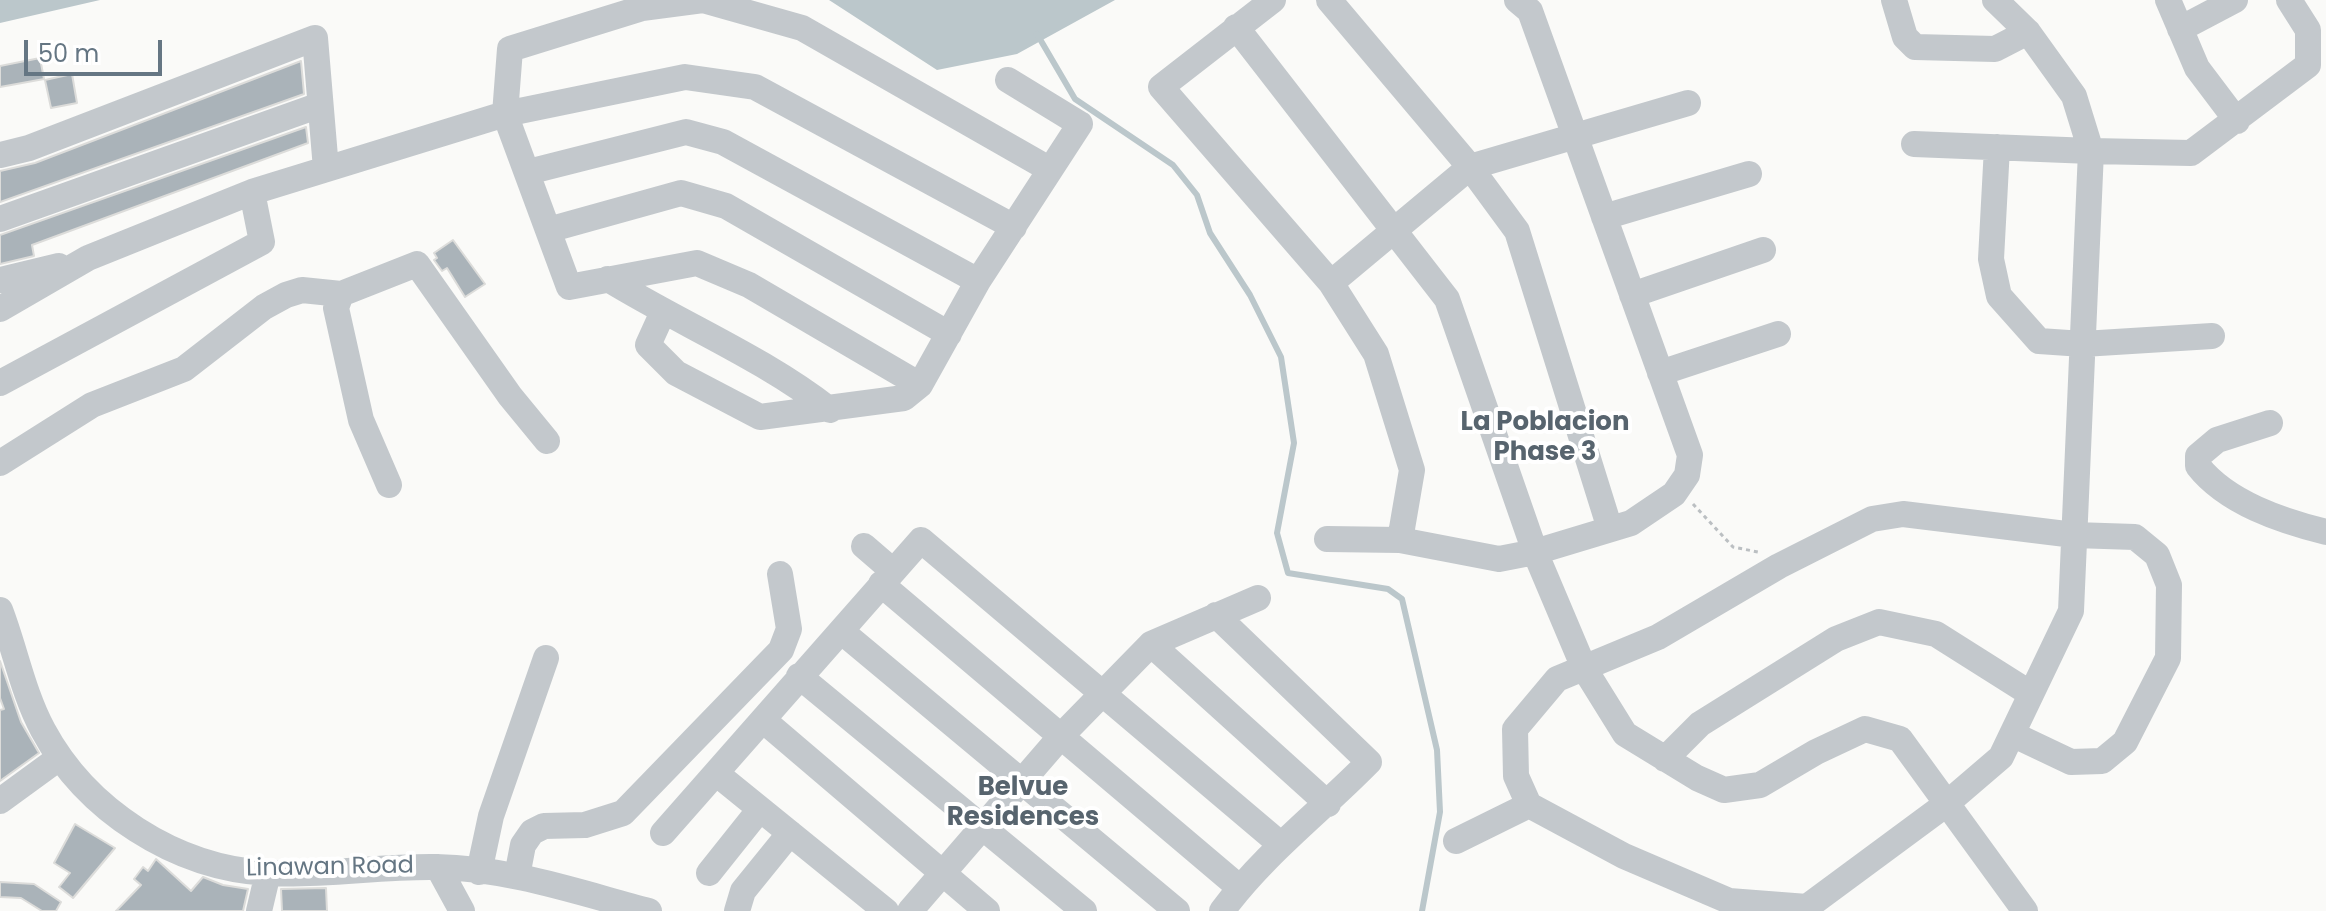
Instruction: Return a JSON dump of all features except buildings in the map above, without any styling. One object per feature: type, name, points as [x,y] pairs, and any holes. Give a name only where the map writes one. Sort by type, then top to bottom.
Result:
[{"type":"street","points":[[920,385],[749,285],[697,263],[569,287],[505,114],[510,49],[642,8],[703,0],[802,28],[1049,169]]},
{"type":"street","points":[[1273,0],[1161,87],[1331,283],[1376,354],[1412,470],[1400,540]]},
{"type":"street","points":[[1329,0],[1470,167],[1517,231],[1610,529]]},
{"type":"street","points":[[1327,539],[1400,540],[1499,559],[1535,552],[1631,523],[1674,494],[1687,475],[1690,455],[1530,11],[1517,0]]},
{"type":"street","points":[[1894,0],[1905,37],[1915,47],[1995,49],[2028,32]]},
{"type":"street","points":[[1995,0],[2028,32],[2074,96],[2091,151],[2083,344],[2074,535],[2071,611],[2031,694],[2001,757],[1945,805],[1807,907],[1729,901],[1624,856],[1529,805],[1516,776],[1515,729],[1557,679],[1658,637],[1779,566],[1872,519],[1903,514],[2074,535],[2135,537],[2157,555],[2169,585],[2168,658],[2125,742],[2102,761],[2071,762],[2012,734]]},
{"type":"street","points":[[2168,0],[2197,68],[2237,121]]},
{"type":"street","points":[[2180,29],[2235,0]]},
{"type":"street","points":[[1914,144],[2191,153],[2308,65],[2308,30],[2289,0]]},
{"type":"street","points":[[1236,27],[1447,299],[1535,552],[1584,668],[1625,734],[1724,790],[1760,785],[1816,752],[1865,729],[1900,739],[2025,911]]},
{"type":"street","points":[[0,155],[29,148],[315,38],[326,169]]},
{"type":"street","points":[[0,280],[88,258],[252,192],[505,114],[685,77],[755,87],[1014,227]]},
{"type":"street","points":[[663,312],[648,345],[676,373],[760,417],[904,398],[920,385],[978,281],[1080,124],[1008,80]]},
{"type":"street","points":[[1331,283],[1470,167],[1688,103]]},
{"type":"street","points":[[0,219],[320,105]]},
{"type":"street","points":[[528,172],[686,132],[723,142],[978,281]]},
{"type":"street","points":[[1997,147],[1991,259],[1999,296],[2039,341],[2083,344],[2212,336]]},
{"type":"street","points":[[1604,217],[1749,174]]},
{"type":"street","points":[[0,383],[262,242],[252,192]]},
{"type":"street","points":[[548,230],[681,193],[726,206],[949,334]]},
{"type":"street","points":[[1632,295],[1763,250]]},
{"type":"street","points":[[0,309],[88,258]]},
{"type":"street","points":[[0,463],[92,405],[184,369],[264,307],[286,295],[302,290],[341,294],[417,264],[510,396],[547,441]]},
{"type":"street","points":[[608,279],[663,312],[792,380],[830,410]]},
{"type":"street","points":[[341,294],[336,308],[361,420],[389,485]]},
{"type":"street","points":[[1660,373],[1778,334]]},
{"type":"street","points":[[2270,423],[2217,440],[2198,456],[2198,466],[2231,495],[2290,523],[2326,532]]},
{"type":"street","points":[[663,833],[921,540],[1279,843]]},
{"type":"street","points":[[864,546],[887,578],[1062,735],[1240,888]]},
{"type":"street","points":[[517,876],[523,845],[532,832],[544,826],[585,825],[623,813],[781,650],[789,629],[780,574]]},
{"type":"street","points":[[910,911],[1062,735],[1151,644],[1258,598]]},
{"type":"street","name":"Linawan Road","points":[[0,610],[41,726],[59,758],[106,810],[171,849],[228,868],[268,873],[438,867],[517,876],[649,911]]},
{"type":"street","points":[[1216,615],[1369,762],[1328,804],[1279,843],[1222,911]]},
{"type":"street","points":[[1665,759],[1700,724],[1836,639],[1879,622],[1936,634],[2031,694]]},
{"type":"street","points":[[841,631],[1177,911]]},
{"type":"street","points":[[1151,644],[1328,804]]},
{"type":"street","points":[[479,872],[491,816],[546,658]]},
{"type":"street","points":[[799,676],[1084,911]]},
{"type":"street","points":[[763,720],[987,911]]},
{"type":"street","points":[[0,801],[59,758]]},
{"type":"street","points":[[717,774],[886,911]]},
{"type":"street","points":[[1456,841],[1529,805]]},
{"type":"street","points":[[709,873],[760,809]]},
{"type":"street","points":[[737,911],[743,891],[790,833]]},
{"type":"street","points":[[438,867],[462,911]]},
{"type":"street","points":[[259,911],[268,873]]},
{"type":"path","points":[[1680,485],[1694,506],[1733,547],[1761,553],[1779,566]]},
{"type":"shaded area","points":[[0,0],[100,0],[0,23]]},
{"type":"shaded area","points":[[829,0],[1115,0],[1017,54],[937,70]]},
{"type":"waterway","points":[[1037,34],[1075,99],[1173,165],[1197,195],[1210,233],[1250,295],[1281,357],[1294,443],[1277,533],[1288,573],[1388,589],[1402,599],[1437,750],[1440,812],[1422,911]]},
{"type":"district","name":"La Poblacion Phase 3","points":[[1545,438]]},
{"type":"district","name":"Belvue Residences","points":[[1023,803]]}]
